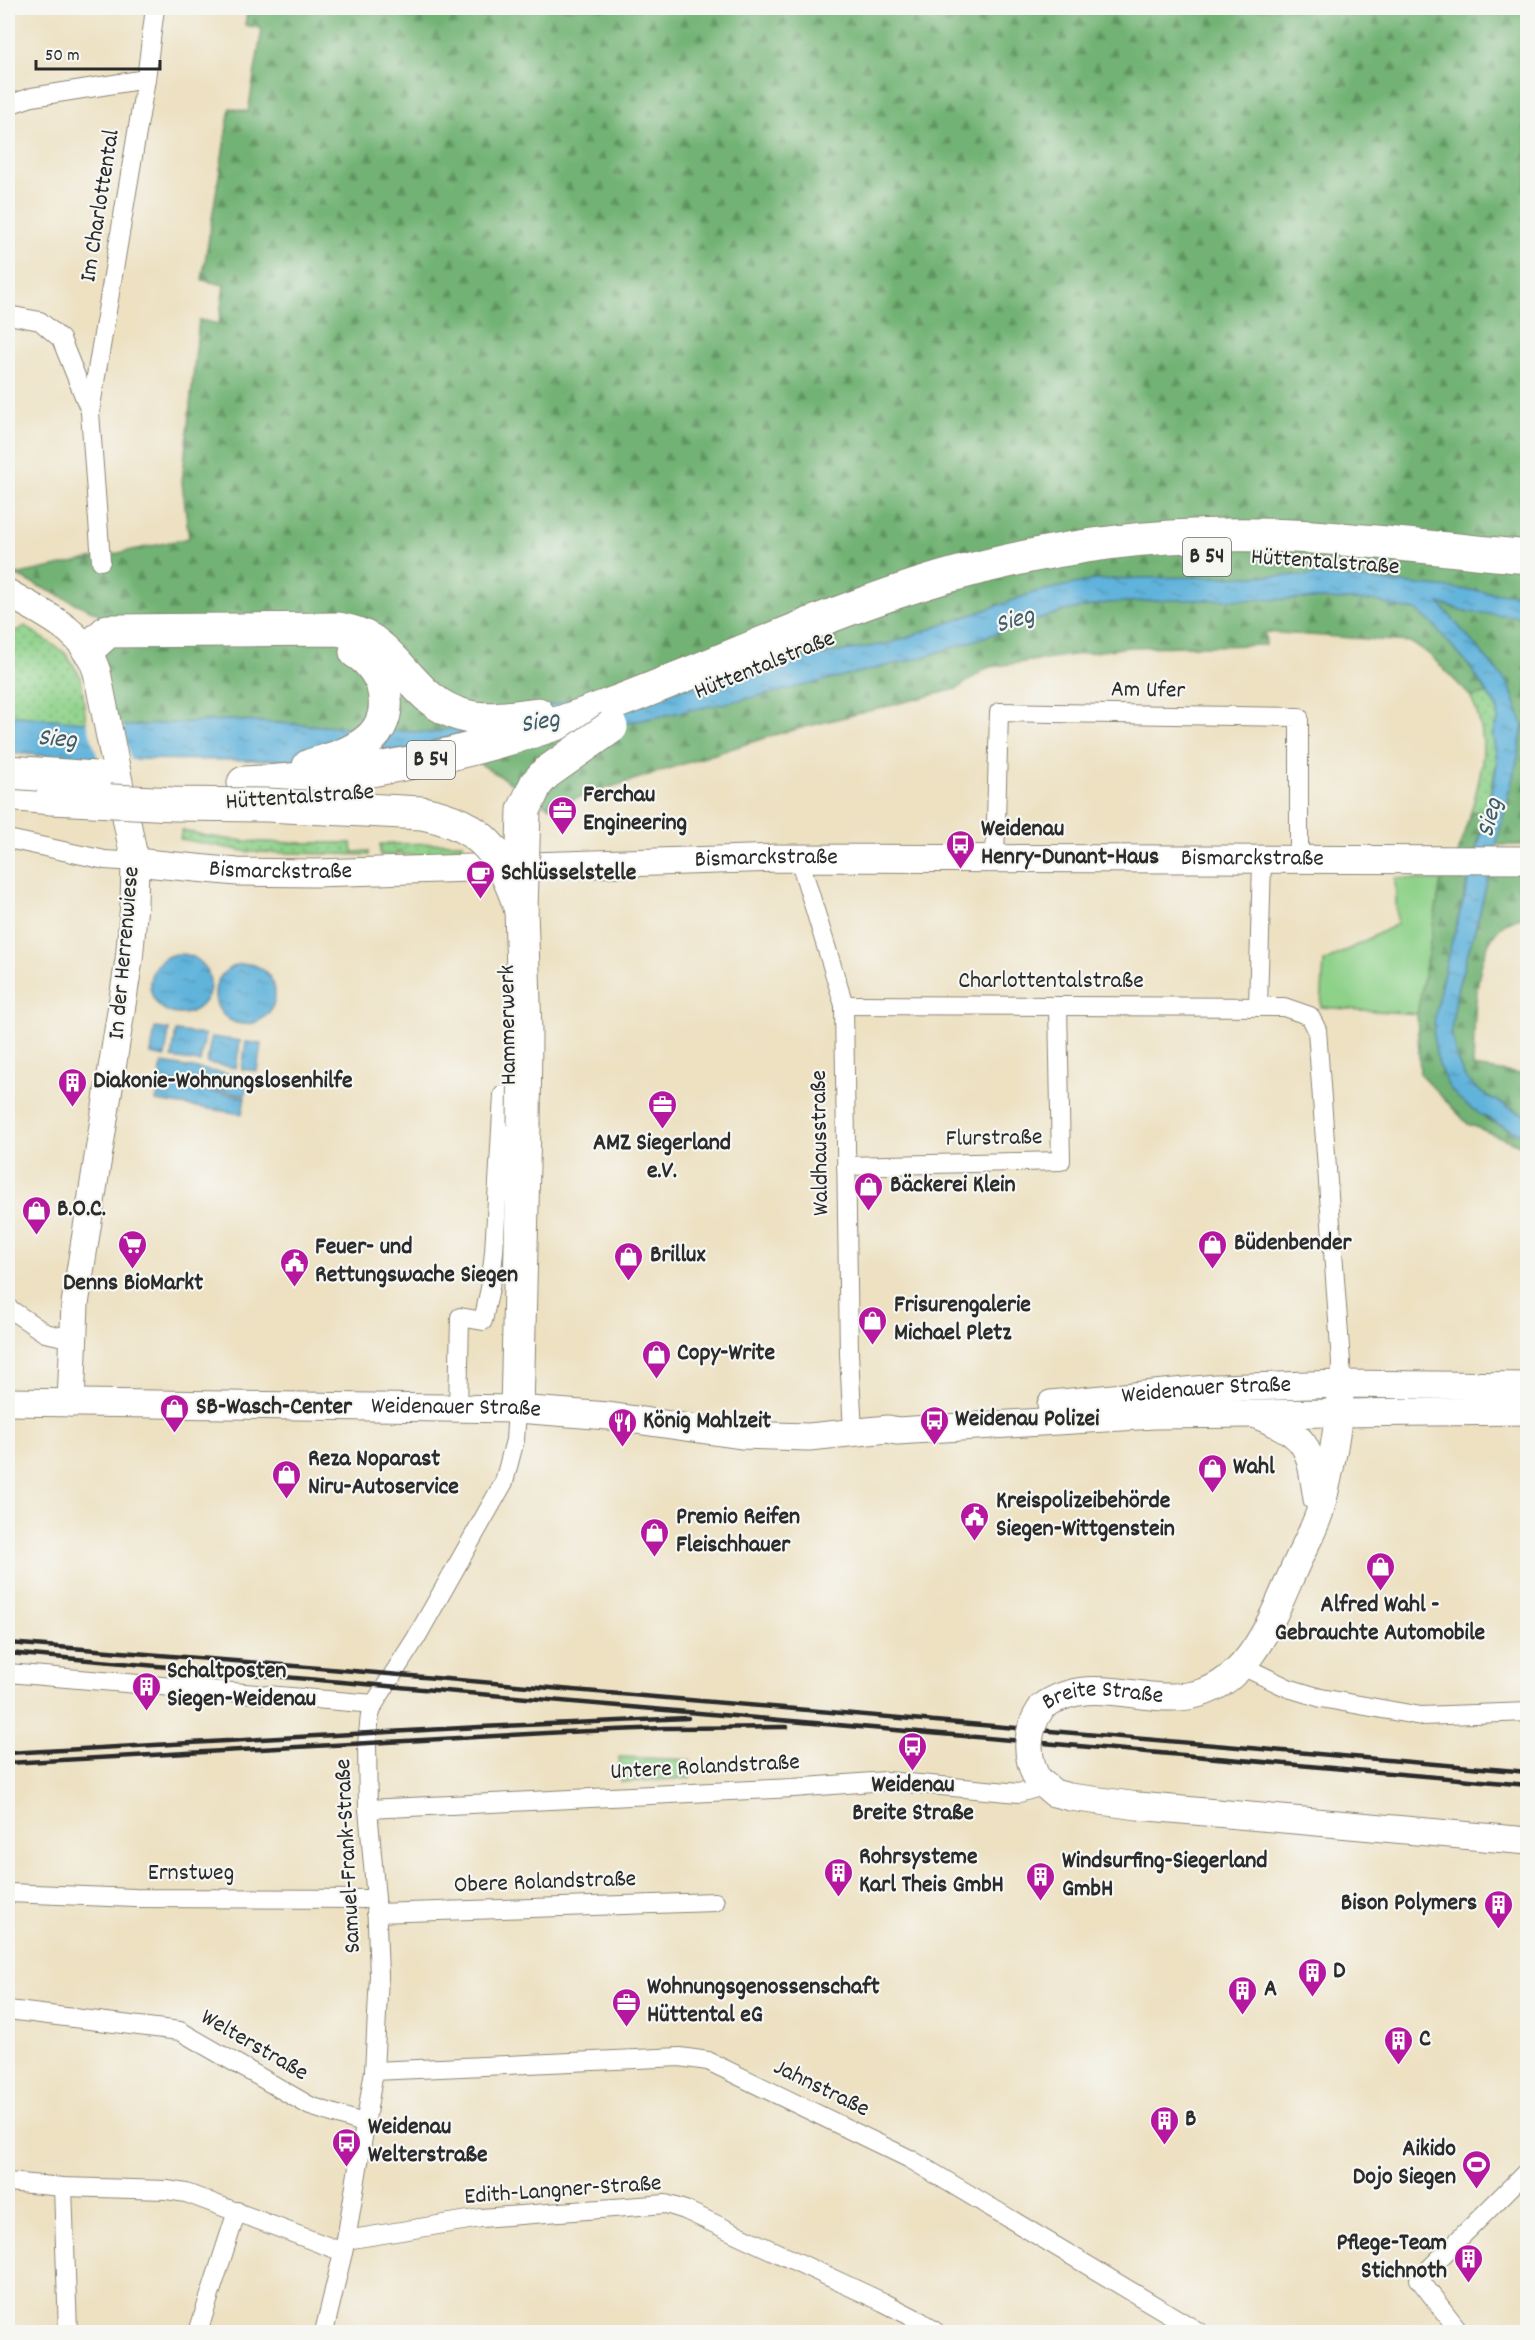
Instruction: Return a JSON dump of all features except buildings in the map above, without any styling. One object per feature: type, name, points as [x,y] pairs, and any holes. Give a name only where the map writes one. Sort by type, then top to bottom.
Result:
[{"type":"highway","name":"Hüttentalstraße","points":[[8,794],[103,801],[267,805],[378,793],[452,778],[502,765],[870,601],[941,578],[1064,550],[1141,540],[1234,535],[1351,541],[1527,557]]},
{"type":"highway","name":"Hüttentalstraße","points":[[8,772],[132,780],[244,783],[341,776],[447,756],[611,716],[885,620],[1005,584],[1069,570],[1143,561],[1224,557],[1347,563],[1527,579]]},
{"type":"highway","points":[[88,649],[108,631],[338,629],[365,637],[376,644],[395,679],[441,707],[466,717],[498,719],[611,716]]},
{"type":"highway","points":[[244,783],[332,760],[366,742],[375,735],[385,709],[386,696],[395,679]]},
{"type":"highway","points":[[516,1409],[525,1033],[521,910],[522,825],[528,797],[546,773],[611,716]]},
{"type":"highway","points":[[267,805],[422,813],[451,819],[471,830],[490,846],[513,885],[521,910]]},
{"type":"street","name":"Im Charlottental","points":[[101,561],[90,412],[146,79],[155,8]]},
{"type":"street","points":[[8,105],[32,97],[146,79]]},
{"type":"street","name":"Im Charlottental","points":[[8,315],[40,321],[61,339],[90,412]]},
{"type":"street","points":[[8,593],[53,618],[71,631],[88,649]]},
{"type":"street","name":"In der Herrenwiese","points":[[71,1403],[75,1304],[129,960],[135,862],[102,694],[94,662],[88,649]]},
{"type":"street","name":"Am Ufer","points":[[995,859],[999,712],[1299,717],[1299,861]]},
{"type":"street","name":"Bismarckstraße","points":[[8,839],[105,860],[266,873],[445,870],[799,858],[1522,860]]},
{"type":"street","name":"Waldhausstraße","points":[[799,858],[844,1005],[849,1354],[853,1433]]},
{"type":"street","points":[[1258,1007],[1262,861]]},
{"type":"street","name":"Hammerwerk","points":[[458,1409],[460,1317],[483,1321],[490,1288],[503,1095],[536,1096],[527,866]]},
{"type":"street","name":"Charlottentalstraße","points":[[844,1005],[1284,1006],[1310,1016],[1317,1030],[1341,1384]]},
{"type":"street","name":"Flurstraße","points":[[846,1166],[1061,1161],[1058,1006]]},
{"type":"street","points":[[8,1308],[45,1334],[73,1339]]},
{"type":"street","name":"Weidenauer Straße","points":[[1154,1404],[1216,1388],[1341,1384],[1527,1386]]},
{"type":"street","name":"Breite Straße","points":[[1040,1783],[1028,1750],[1030,1728],[1042,1707],[1064,1695],[1088,1689],[1166,1696],[1205,1693],[1223,1683],[1242,1666],[1267,1627],[1319,1514],[1331,1463],[1341,1384]]},
{"type":"street","name":"Weidenauer Straße","points":[[16,1402],[516,1409],[581,1413],[741,1435],[809,1437],[888,1429],[896,1432],[1053,1412],[1154,1404],[1252,1413],[1527,1411]]},
{"type":"street","name":"Samuel-Frank-Straße","points":[[324,2332],[345,2246],[374,2071],[379,1976],[368,1809],[367,1733],[370,1715],[374,1704],[416,1638],[504,1482],[515,1440],[516,1409]]},
{"type":"street","points":[[1252,1413],[1292,1431],[1304,1443],[1311,1458],[1319,1514]]},
{"type":"street","points":[[1242,1666],[1288,1688],[1321,1698],[1421,1716],[1527,1712]]},
{"type":"street","points":[[8,1673],[374,1704]]},
{"type":"street","name":"Untere Rolandstraße","points":[[368,1809],[793,1788],[857,1782],[886,1782],[1019,1793],[1040,1783]]},
{"type":"street","points":[[1040,1783],[1054,1793],[1070,1797],[1138,1806],[1527,1841]]},
{"type":"street","name":"Ernstweg","points":[[8,1893],[376,1906]]},
{"type":"street","name":"Obere Rolandstraße","points":[[376,1906],[715,1902]]},
{"type":"street","name":"Welterstraße","points":[[8,2010],[180,2031],[310,2106],[366,2124]]},
{"type":"street","name":"Jahnstraße","points":[[374,2071],[680,2057],[708,2061],[909,2159],[1199,2332]]},
{"type":"street","points":[[1460,2332],[1419,2279],[1527,2170]]},
{"type":"street","points":[[8,2182],[63,2187],[167,2190],[186,2193],[345,2246]]},
{"type":"street","points":[[63,2187],[68,2332]]},
{"type":"street","name":"Edith-Langner-Straße","points":[[345,2246],[481,2218],[666,2204],[685,2210],[883,2302],[936,2332]]},
{"type":"street","points":[[198,2332],[237,2211]]},
{"type":"green space","points":[[248,8],[1527,8],[1527,845],[1495,845],[1519,753],[1523,725],[1508,685],[1471,697],[1429,654],[1410,642],[1265,632],[1266,645],[1129,647],[989,667],[956,689],[777,734],[549,807],[431,733],[228,720],[127,726],[97,724],[99,614],[15,575],[189,538],[182,482],[199,320],[219,324],[224,285],[202,280],[230,108],[248,112],[262,29],[245,25]]},
{"type":"green space","points":[[25,626],[65,653],[81,677],[86,723],[8,715],[8,635]]},
{"type":"green space","points":[[1488,693],[1497,708],[1499,719],[1493,732],[1496,764],[1486,811],[1471,812],[1481,770],[1483,739],[1471,697]]},
{"type":"green space","points":[[1486,811],[1442,981],[1434,1027],[1486,1119],[1527,1137],[1527,1148],[1468,1124],[1420,1074],[1417,1014],[1441,881],[1455,873],[1460,845],[1471,812]]},
{"type":"green space","points":[[182,830],[244,841],[352,843],[353,852],[369,851],[369,855],[249,852],[180,839]]},
{"type":"green space","points":[[463,843],[463,854],[402,855],[401,852],[397,852],[397,855],[380,855],[380,844]]},
{"type":"green space","points":[[1489,873],[1527,874],[1527,920],[1522,916],[1505,923],[1494,934],[1486,950],[1477,990],[1473,1067],[1527,1075],[1527,1116],[1483,1094],[1465,1078],[1456,1057],[1451,1031],[1457,990]]},
{"type":"green space","points":[[1395,878],[1441,881],[1417,1014],[1321,1007],[1324,962],[1397,924]]},
{"type":"green space","points":[[619,1757],[690,1760],[690,1778],[621,1782]]},
{"type":"water","name":"Sieg","points":[[1323,575],[1527,596],[1527,617],[1469,612],[1439,603],[1509,685],[1523,725],[1519,753],[1479,915],[1457,990],[1451,1031],[1456,1057],[1465,1078],[1483,1094],[1527,1116],[1527,1137],[1480,1114],[1459,1098],[1444,1078],[1436,1051],[1434,1024],[1444,970],[1495,774],[1497,755],[1493,731],[1499,719],[1497,708],[1470,667],[1433,624],[1416,610],[1394,607],[1377,601],[1323,599],[1107,603],[1064,611],[920,658],[755,697],[573,734],[428,768],[277,760],[98,759],[8,753],[8,715],[127,726],[228,720],[431,733],[615,690],[891,643],[1036,592],[1094,580]]},
{"type":"water","points":[[180,954],[197,959],[205,967],[210,984],[205,1001],[197,1009],[180,1014],[163,1009],[155,1001],[150,984],[155,967],[163,959]]},
{"type":"water","points":[[245,964],[262,969],[270,977],[275,994],[270,1011],[262,1019],[245,1024],[228,1019],[220,1011],[215,994],[220,977],[228,969]]},
{"type":"water","points":[[155,1028],[169,1030],[165,1057],[151,1054]]},
{"type":"water","points":[[176,1031],[205,1035],[200,1062],[172,1058]]},
{"type":"water","points":[[211,1037],[240,1041],[236,1068],[207,1063]]},
{"type":"water","points":[[246,1042],[261,1044],[257,1071],[242,1069]]},
{"type":"water","points":[[162,1063],[248,1077],[245,1095],[159,1081]]},
{"type":"water","points":[[159,1083],[245,1097],[242,1114],[156,1101]]},
{"type":"pier","points":[[86,720],[122,723],[131,762],[99,762]]},
{"type":"railway","points":[[8,1643],[1528,1772]]},
{"type":"railway","points":[[8,1653],[1528,1785]]},
{"type":"railway","points":[[8,1753],[688,1718]]},
{"type":"railway","points":[[8,1763],[565,1732],[787,1727]]},
{"type":"place","name":"Ferchau Engineering","points":[[562,836]]},
{"type":"place","name":"Weidenau Henry-Dunant-Haus","points":[[960,870]]},
{"type":"place","name":"Schlüsselstelle","points":[[480,900]]},
{"type":"place","name":"Diakonie-Wohnungslosenhilfe","points":[[72,1108]]},
{"type":"place","name":"AMZ Siegerland e.V.","points":[[662,1130]]},
{"type":"place","name":"Bäckerei Klein","points":[[869,1212]]},
{"type":"place","name":"B.O.C.","points":[[36,1236]]},
{"type":"place","name":"Denns BioMarkt","points":[[133,1270]]},
{"type":"place","name":"Büdenbender","points":[[1213,1270]]},
{"type":"place","name":"Brillux","points":[[629,1282]]},
{"type":"place","name":"Feuer- und Rettungswache Siegen","points":[[294,1288]]},
{"type":"place","name":"Frisurengalerie Michael Pletz","points":[[873,1346]]},
{"type":"place","name":"Copy-Write","points":[[656,1380]]},
{"type":"place","name":"SB-Wasch-Center","points":[[175,1434]]},
{"type":"place","name":"Weidenau Polizei","points":[[934,1446]]},
{"type":"place","name":"König Mahlzeit","points":[[622,1448]]},
{"type":"place","name":"Wahl","points":[[1212,1494]]},
{"type":"place","name":"Reza Noparast Niru-Autoservice","points":[[287,1500]]},
{"type":"place","name":"Kreispolizeibehörde Siegen-Wittgenstein","points":[[975,1542]]},
{"type":"place","name":"Premio Reifen Fleischhauer","points":[[655,1558]]},
{"type":"place","name":"Alfred Wahl - Gebrauchte Automobile","points":[[1380,1592]]},
{"type":"place","name":"Schaltposten Siegen-Weidenau","points":[[146,1712]]},
{"type":"place","name":"Weidenau Breite Straße","points":[[913,1772]]},
{"type":"place","name":"Rohrsysteme Karl Theis GmbH","points":[[838,1898]]},
{"type":"place","name":"Windsurfing-Siegerland GmbH","points":[[1041,1902]]},
{"type":"place","name":"Bison Polymers","points":[[1498,1930]]},
{"type":"place","name":"D","points":[[1312,1998]]},
{"type":"place","name":"A","points":[[1243,2016]]},
{"type":"place","name":"Wohnungsgenossenschaft Hüttental eG","points":[[626,2028]]},
{"type":"place","name":"C","points":[[1398,2066]]},
{"type":"place","name":"B","points":[[1164,2146]]},
{"type":"place","name":"Weidenau Welterstraße","points":[[347,2168]]},
{"type":"place","name":"Aikido Dojo Siegen","points":[[1477,2190]]},
{"type":"place","name":"Pflege-Team Stichnoth","points":[[1468,2284]]}]
